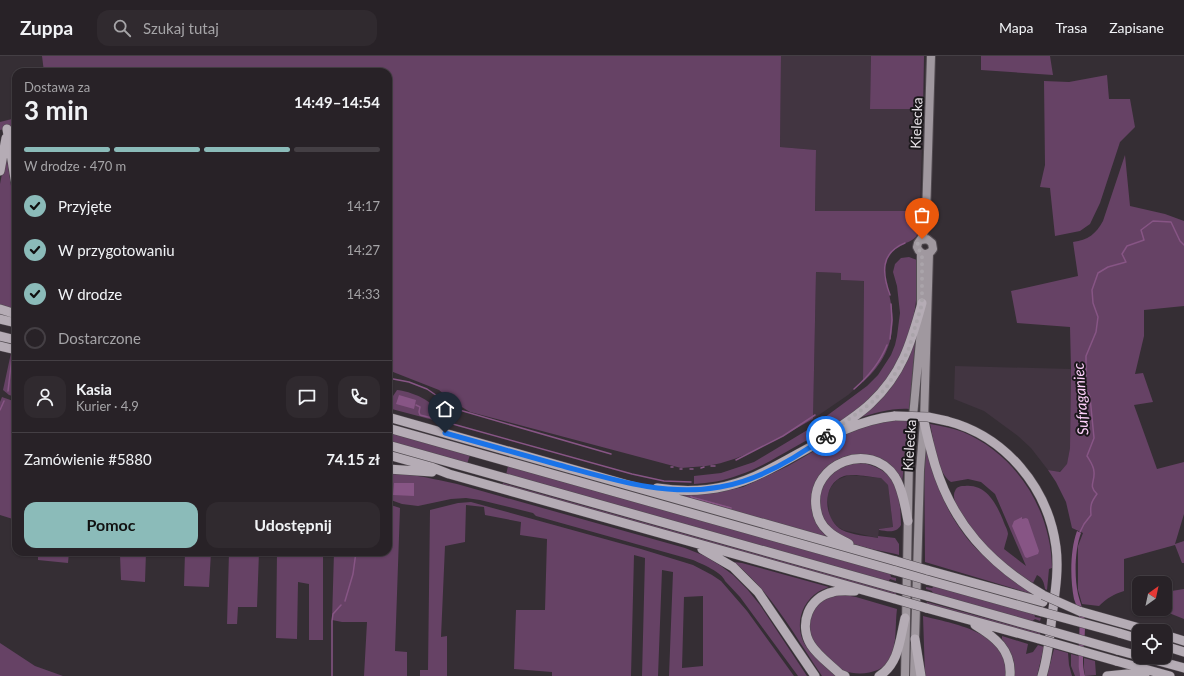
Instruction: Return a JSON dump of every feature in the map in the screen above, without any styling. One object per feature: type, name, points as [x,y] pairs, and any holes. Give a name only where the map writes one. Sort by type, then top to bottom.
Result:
[{"type":"highway","points":[[0,171],[7,129],[12,160]]},
{"type":"highway","points":[[813,446],[863,411],[886,388],[896,374],[908,351],[922,304]]},
{"type":"highway","points":[[0,309],[12,317]]},
{"type":"highway","points":[[0,319],[12,318]]},
{"type":"highway","points":[[2,346],[12,349]]},
{"type":"highway","points":[[624,483],[680,490],[698,490],[720,487],[756,476],[842,430],[873,420],[895,416],[924,417],[947,421],[976,432],[996,445],[1018,463],[1038,491],[1052,526],[1056,547],[1057,572],[1047,656],[1042,676]]},
{"type":"highway","points":[[392,418],[927,570],[1043,598],[1079,611],[1132,626]]},
{"type":"highway","points":[[924,421],[935,465],[941,482],[962,523],[979,545],[1002,568],[1043,598]]},
{"type":"highway","points":[[392,429],[1132,637]]},
{"type":"highway","points":[[392,446],[1132,654]]},
{"type":"highway","points":[[392,456],[431,467],[449,474],[1170,676]]},
{"type":"highway","points":[[866,553],[833,535],[824,527],[818,516],[816,500],[818,488],[825,475],[832,468],[847,460],[857,459],[866,459],[882,464],[893,474],[898,483],[908,521]]},
{"type":"highway","points":[[392,470],[449,474]]},
{"type":"highway","points":[[684,540],[723,560],[746,579],[758,592],[815,676]]},
{"type":"highway","points":[[845,676],[840,674],[811,646],[806,635],[805,625],[807,614],[817,599],[826,594],[841,591],[872,592]]},
{"type":"highway","points":[[879,676],[888,669],[894,660],[905,618]]},
{"type":"highway","points":[[965,618],[990,634],[1000,644],[1008,660],[1010,676]]},
{"type":"highway","points":[[1172,637],[1184,641]]},
{"type":"highway","points":[[915,639],[921,676]]},
{"type":"highway","points":[[1172,648],[1184,652]]},
{"type":"highway","points":[[803,658],[810,676]]},
{"type":"highway","points":[[1169,664],[1184,668]]},
{"type":"highway","points":[[1108,676],[1125,674],[1145,676]]},
{"type":"main road","name":"Kielecka","points":[[924,239],[931,56]]},
{"type":"main road","points":[[924,239],[932,242],[933,246],[932,250],[925,253],[917,247],[918,243],[924,239]]},
{"type":"main road","name":"Kielecka","points":[[905,618],[910,443],[921,330],[925,253]]},
{"type":"main road","name":"Kielecka","points":[[914,676],[920,470],[924,421],[925,253]]},
{"type":"main road","points":[[905,618],[905,676]]},
{"type":"shaded area","points":[[42,56],[781,56],[780,147],[816,150],[815,211],[920,211],[918,232],[914,239],[892,250],[885,264],[884,276],[892,307],[893,320],[890,342],[880,363],[863,382],[864,281],[841,280],[841,273],[816,272],[813,419],[747,454],[706,466],[681,468],[470,412],[452,401],[439,390],[392,372],[392,68],[44,68]]},
{"type":"shaded area","points":[[781,56],[871,56],[870,109],[923,109],[920,211],[815,211],[816,150],[780,147]]},
{"type":"shaded area","points":[[871,56],[924,56],[923,109],[870,109]]},
{"type":"shaded area","points":[[981,56],[1050,56],[1053,75],[981,70]]},
{"type":"shaded area","points":[[1107,75],[1109,99],[1130,99],[1135,127],[1120,142],[1100,203],[1090,224],[1080,231],[1055,236],[1050,188],[1040,187],[1045,165],[1044,81],[1069,82]]},
{"type":"shaded area","points":[[12,119],[12,138],[10,128],[0,130],[0,122]]},
{"type":"shaded area","points":[[6,153],[12,192],[12,308],[0,306],[0,184]]},
{"type":"shaded area","points":[[1125,155],[1130,206],[1165,214],[1184,221],[1184,306],[1144,310],[1144,336],[1135,374],[1143,373],[1153,402],[1134,405],[1157,469],[1184,462],[1184,514],[1175,544],[1184,541],[1184,563],[1182,563],[1175,545],[1124,559],[1124,591],[1117,593],[1099,606],[1082,604],[1078,590],[1078,546],[1083,533],[1072,528],[1066,502],[1048,470],[1060,472],[1067,464],[1070,448],[1070,327],[1017,323],[1011,291],[1078,276],[1073,242],[1083,240],[1091,236],[1103,221]]},
{"type":"shaded area","points":[[909,257],[917,260],[919,264],[918,286],[911,329],[898,362],[877,392],[854,412],[834,425],[760,466],[746,473],[728,479],[694,484],[694,476],[721,473],[754,462],[809,429],[867,386],[878,375],[891,355],[897,336],[900,313],[897,286],[893,272],[895,264],[901,258]]},
{"type":"shaded area","points":[[816,272],[841,273],[842,280],[864,281],[863,382],[848,395],[813,419]]},
{"type":"shaded area","points":[[920,324],[909,409],[883,411],[857,419],[898,376],[908,359]]},
{"type":"shaded area","points":[[11,353],[12,353],[12,396],[3,390]]},
{"type":"shaded area","points":[[955,366],[1071,369],[1070,448],[1067,465],[1059,472],[1048,470],[1031,448],[1018,436],[984,411],[954,399]]},
{"type":"shaded area","points":[[397,390],[410,393],[424,399],[436,409],[438,415],[437,421],[392,409],[392,396]]},
{"type":"shaded area","points":[[399,395],[416,400],[414,409],[396,404]]},
{"type":"shaded area","points":[[2,397],[12,401],[12,519],[0,515],[0,402]]},
{"type":"shaded area","points":[[889,421],[908,421],[902,484],[867,455],[859,454],[848,456],[838,459],[830,465],[823,471],[813,489],[812,508],[817,525],[831,540],[674,494],[714,493],[743,487],[788,466],[842,435],[867,426]]},
{"type":"shaded area","points":[[930,424],[963,432],[982,442],[1000,455],[1015,470],[1027,487],[1038,506],[1050,546],[1052,568],[1049,569],[1047,590],[1045,589],[1043,581],[1039,576],[1037,575],[1033,583],[1013,570],[974,532],[965,520],[954,498],[955,491],[958,487],[962,486],[979,488],[984,491],[993,501],[1007,529],[1008,534],[1004,549],[1026,566],[995,494],[981,482],[968,479],[951,482],[946,477],[942,471],[934,447]]},
{"type":"shaded area","points":[[392,433],[470,455],[467,464],[392,443]]},
{"type":"shaded area","points":[[924,433],[939,488],[946,505],[965,536],[992,563],[1032,592],[1032,594],[925,562]]},
{"type":"shaded area","points":[[859,462],[882,470],[894,483],[900,502],[901,525],[894,531],[879,530],[893,527],[888,485],[881,478],[852,475],[844,476],[831,486],[827,502],[831,518],[842,530],[850,533],[878,538],[878,536],[895,538],[899,544],[899,555],[854,544],[840,536],[831,528],[821,511],[819,502],[820,493],[830,476],[841,467]]},
{"type":"shaded area","points":[[508,466],[890,573],[891,577],[896,578],[896,581],[890,579],[888,582],[506,475]]},
{"type":"shaded area","points":[[392,474],[414,475],[457,484],[685,548],[705,556],[733,575],[747,589],[760,605],[807,676],[798,676],[740,597],[720,574],[693,560],[536,516],[533,513],[480,500],[466,498],[451,499],[418,506],[402,504],[392,500]]},
{"type":"shaded area","points":[[849,475],[881,478],[888,485],[893,527],[879,529],[878,538],[843,530],[830,518],[827,496],[831,487],[837,480]]},
{"type":"shaded area","points":[[394,483],[414,483],[414,496],[393,495]]},
{"type":"shaded area","points":[[503,483],[896,593],[895,595],[502,485]]},
{"type":"shaded area","points":[[471,502],[693,565],[721,581],[747,611],[794,676],[669,676],[673,572],[662,570],[658,676],[642,676],[645,558],[634,555],[631,676],[552,676],[552,672],[514,669],[516,610],[545,610],[547,539],[520,535],[521,522],[485,515],[484,507],[466,505],[465,542],[445,546],[441,637],[447,636],[447,676],[420,676],[420,670],[428,670],[430,510],[458,503]],"holes":[[[703,596],[703,666],[682,668],[684,597]]]},
{"type":"shaded area","points":[[392,505],[400,508],[395,651],[407,652],[407,676],[364,676],[367,622],[342,622],[332,620],[334,556],[392,556]]},
{"type":"shaded area","points":[[1022,517],[1022,519],[1028,519],[1039,551],[1038,554],[1027,558],[1025,557],[1012,526],[1014,521]]},
{"type":"shaded area","points":[[1077,531],[1081,533],[1077,547],[1076,571],[1078,594],[1085,621],[1083,662],[1085,676],[1080,676],[1079,669],[1079,615],[1074,599],[1071,565]]},
{"type":"shaded area","points":[[38,556],[69,556],[68,563],[38,560]]},
{"type":"shaded area","points":[[120,556],[146,556],[145,582],[121,580]]},
{"type":"shaded area","points":[[185,556],[211,556],[209,587],[184,586]]},
{"type":"shaded area","points":[[229,556],[259,556],[257,607],[238,607],[237,624],[227,624]]},
{"type":"shaded area","points":[[277,556],[323,556],[323,640],[309,640],[309,584],[298,582],[297,639],[276,638]]},
{"type":"shaded area","points":[[734,562],[829,587],[818,592],[807,602],[801,615],[800,629],[801,636],[807,648],[837,676],[822,676],[782,615],[760,587]]},
{"type":"shaded area","points":[[935,585],[1034,613],[1035,617],[1041,618],[1040,621],[1035,619],[1031,622],[933,594],[932,591],[926,589],[926,587],[932,588]]},
{"type":"shaded area","points":[[1184,589],[1184,619],[1172,614],[1172,591]]},
{"type":"shaded area","points":[[845,595],[897,609],[893,652],[887,663],[877,670],[864,673],[850,673],[844,671],[820,649],[812,639],[809,627],[812,614],[815,609],[824,600],[830,597]]},
{"type":"shaded area","points":[[927,602],[1040,633],[1039,636],[926,604]]},
{"type":"shaded area","points":[[923,616],[978,632],[990,640],[999,649],[1005,661],[1006,676],[925,676]]},
{"type":"shaded area","points":[[1002,636],[1028,644],[1026,654],[1033,652],[1038,645],[1044,647],[1037,676],[1014,676],[1014,661],[1002,639]]},
{"type":"shaded area","points":[[0,643],[35,666],[63,676],[0,676]]},
{"type":"shaded area","points":[[1054,649],[1068,653],[1072,676],[1047,676]]},
{"type":"shaded area","points":[[1071,654],[1078,656],[1080,676],[1075,676],[1071,666]]},
{"type":"shaded area","points":[[1084,658],[1095,661],[1096,675],[1085,676]]},
{"type":"waterway","name":"Sufraganiec","points":[[1080,532],[1091,515],[1091,504],[1097,494],[1092,486],[1094,475],[1093,468],[1087,456],[1094,438],[1090,397],[1086,388],[1086,356],[1096,332],[1098,317],[1093,303],[1092,290],[1098,273],[1108,267],[1126,262],[1122,254],[1127,246],[1144,240],[1141,230],[1153,221],[1171,222],[1180,241],[1184,245]]},
{"type":"waterway","points":[[890,295],[885,279],[885,264],[891,252],[905,243]]},
{"type":"waterway","points":[[890,339],[892,320],[891,304]]},
{"type":"waterway","points":[[854,389],[874,369],[887,345]]},
{"type":"waterway","points":[[8,391],[12,357]]},
{"type":"waterway","points":[[392,379],[409,382],[427,389],[456,409],[611,454]]},
{"type":"waterway","points":[[0,410],[4,401]]},
{"type":"waterway","points":[[416,405],[420,407],[420,415],[436,419]]},
{"type":"waterway","points":[[736,460],[783,436],[815,415]]},
{"type":"waterway","points":[[442,421],[632,474],[664,481],[691,482]]},
{"type":"waterway","points":[[691,496],[731,508]]},
{"type":"waterway","points":[[345,601],[353,574],[355,556]]},
{"type":"waterway","points":[[332,676],[332,621],[333,614],[341,605]]},
{"type":"way so far","points":[[826,436],[863,411],[880,395],[896,374],[908,351],[922,304],[922,256],[917,246],[922,239]]},
{"type":"route","points":[[445,433],[624,483],[671,490],[698,490],[740,482],[765,472],[813,446],[826,436]]}]
